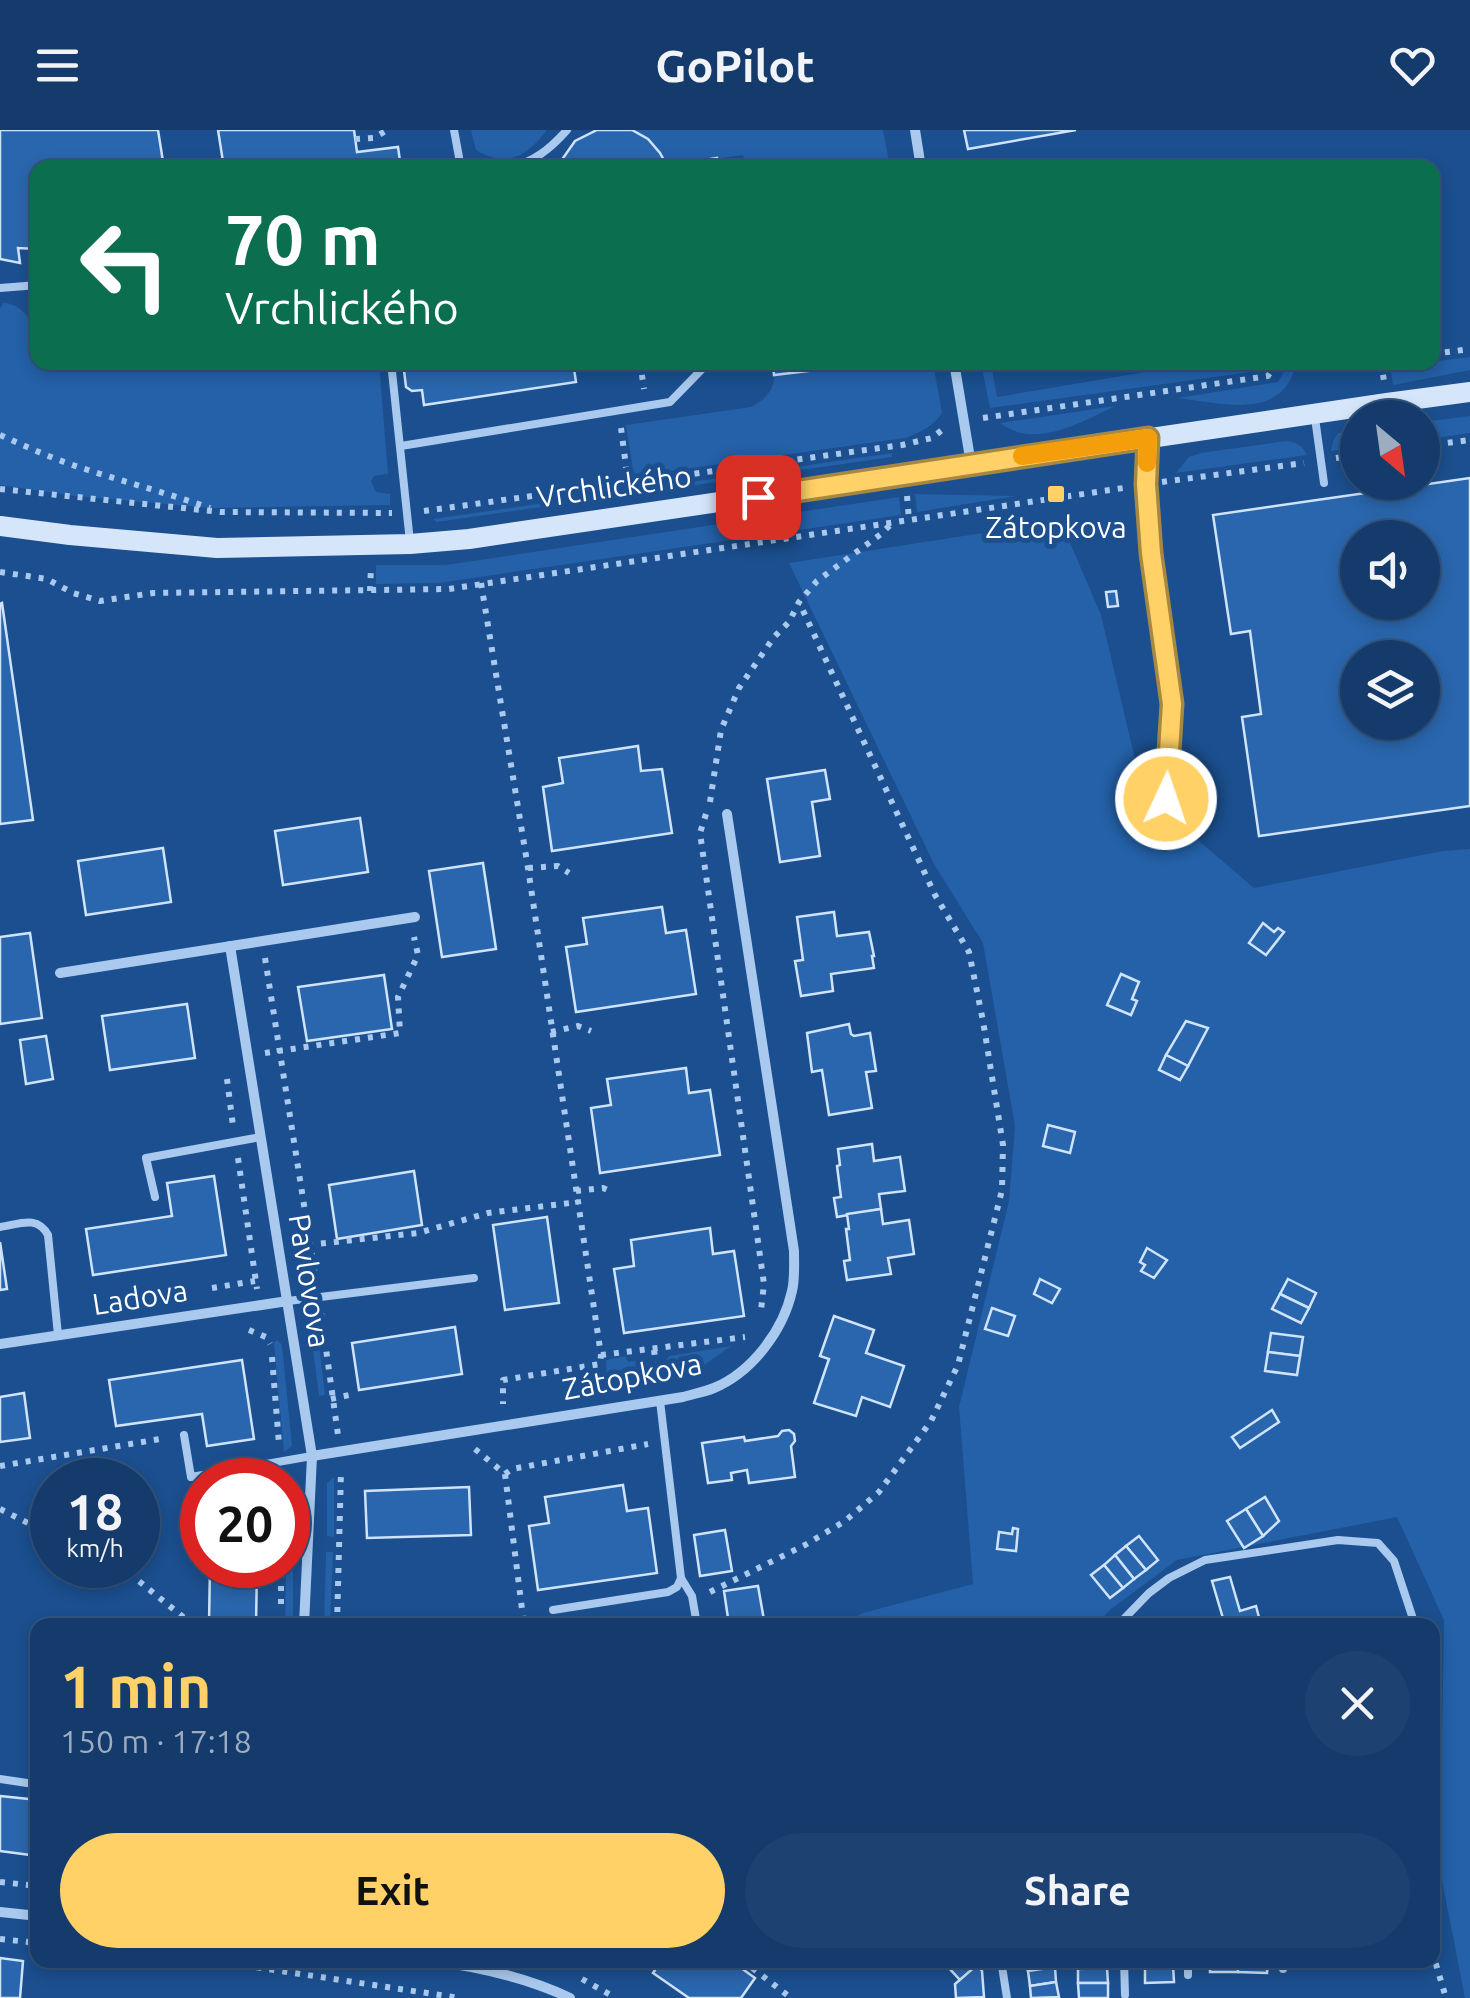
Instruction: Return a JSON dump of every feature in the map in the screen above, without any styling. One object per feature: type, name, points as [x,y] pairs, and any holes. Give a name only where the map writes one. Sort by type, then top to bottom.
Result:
[{"type":"street","points":[[914,130],[920,160]]},
{"type":"street","points":[[955,370],[972,464]]},
{"type":"street","name":"Vrchlického","points":[[0,526],[218,548],[410,544],[504,534],[1470,392]]},
{"type":"street","name":"Zátopkova","points":[[312,1456],[683,1398],[716,1387],[770,1342],[793,1288],[794,1251],[726,814]]},
{"type":"street","points":[[60,973],[412,918]]},
{"type":"street","name":"Pavlovova","points":[[230,946],[312,1456],[304,1618]]},
{"type":"street","name":"Ladova","points":[[0,1344],[288,1301]]},
{"type":"street","points":[[0,1912],[30,1915]]},
{"type":"street","points":[[476,1968],[550,1988],[570,1998]]},
{"type":"lane","points":[[454,130],[460,160]]},
{"type":"lane","points":[[530,160],[548,151],[567,130]]},
{"type":"lane","points":[[0,288],[30,286]]},
{"type":"lane","points":[[392,370],[410,544]]},
{"type":"lane","points":[[401,446],[670,402],[702,370]]},
{"type":"lane","points":[[1314,413],[1324,483]]},
{"type":"lane","points":[[1148,438],[1146,484],[1151,553],[1172,704],[1166,799]]},
{"type":"lane","points":[[154,1197],[146,1158],[261,1136]]},
{"type":"lane","points":[[0,1227],[35,1222],[48,1235],[58,1335]]},
{"type":"lane","points":[[288,1301],[474,1278]]},
{"type":"lane","points":[[660,1401],[682,1578],[692,1596],[696,1618]]},
{"type":"lane","points":[[184,1435],[188,1458]]},
{"type":"lane","points":[[299,1458],[312,1456]]},
{"type":"lane","points":[[1125,1618],[1159,1585],[1205,1560],[1338,1540],[1378,1543],[1394,1561],[1413,1618]]},
{"type":"lane","points":[[552,1610],[668,1592],[682,1578]]},
{"type":"lane","points":[[0,1779],[27,1783]]},
{"type":"lane","points":[[1002,1968],[1007,1998]]},
{"type":"lane","points":[[1124,1968],[1125,1994]]},
{"type":"lane","points":[[1188,1968],[1188,1975]]},
{"type":"path","points":[[355,139],[374,138],[387,130]]},
{"type":"path","points":[[1440,353],[1470,349]]},
{"type":"path","points":[[970,420],[1268,376],[1272,370]]},
{"type":"path","points":[[618,410],[628,482]]},
{"type":"path","points":[[407,514],[902,445],[932,438],[949,424],[960,422]]},
{"type":"path","points":[[0,435],[89,471],[157,489],[220,512]]},
{"type":"path","points":[[1440,444],[1470,440]]},
{"type":"path","points":[[0,572],[47,579],[74,594],[100,600],[153,593],[450,589],[1320,460]]},
{"type":"path","points":[[0,489],[220,512],[371,512]]},
{"type":"path","points":[[758,1318],[764,1284],[700,833],[713,790],[721,730],[739,688],[817,581],[894,522]]},
{"type":"path","points":[[481,583],[528,868],[600,1355],[600,1364],[503,1380],[505,1404],[486,1407]]},
{"type":"path","points":[[692,1596],[714,1590],[805,1545],[845,1521],[879,1492],[931,1421],[958,1365],[1002,1190],[1003,1145],[969,952],[935,895],[799,602]]},
{"type":"path","points":[[528,868],[558,866],[569,872]]},
{"type":"path","points":[[280,1051],[400,1033],[398,997],[418,955],[412,918]]},
{"type":"path","points":[[262,942],[338,1432]]},
{"type":"path","points":[[552,1032],[578,1026],[592,1030]]},
{"type":"path","points":[[226,1075],[255,1280]]},
{"type":"path","points":[[576,1192],[602,1188],[610,1191]]},
{"type":"path","points":[[310,1245],[418,1233],[488,1213],[578,1202]]},
{"type":"path","points":[[250,1330],[270,1341],[280,1458]]},
{"type":"path","points":[[600,1355],[747,1337],[751,1330]]},
{"type":"path","points":[[654,1350],[657,1383]]},
{"type":"path","points":[[333,1398],[354,1394]]},
{"type":"path","points":[[0,1466],[184,1435]]},
{"type":"path","points":[[523,1618],[505,1474],[512,1469],[650,1444]]},
{"type":"path","points":[[338,1618],[341,1472]]},
{"type":"path","points":[[0,1509],[30,1524]]},
{"type":"path","points":[[149,1588],[185,1618]]},
{"type":"path","points":[[281,1588],[281,1610]]},
{"type":"path","points":[[0,1882],[30,1885]]},
{"type":"path","points":[[0,1939],[30,1942]]},
{"type":"path","points":[[261,1968],[460,1998]]},
{"type":"path","points":[[752,1968],[791,1998]]},
{"type":"path","points":[[1437,1968],[1446,1998]]},
{"type":"shaded area","points":[[471,130],[547,130],[524,153],[497,159],[476,150]]},
{"type":"shaded area","points":[[632,130],[883,130],[889,160],[744,160],[743,155],[664,160]]},
{"type":"shaded area","points":[[3,303],[13,305],[30,322],[30,370],[380,370],[388,474],[374,476],[371,481],[376,492],[390,494],[390,505],[210,508],[0,485]]},
{"type":"shaded area","points":[[1470,357],[1470,370],[1393,385],[1390,370],[1440,370],[1440,361]]},
{"type":"shaded area","points":[[774,370],[934,370],[942,413],[935,422],[905,438],[634,476],[626,425],[751,407],[771,389]]},
{"type":"shaded area","points":[[982,370],[992,370],[997,397],[1157,370],[1265,370],[990,408]]},
{"type":"shaded area","points":[[1285,370],[1293,370],[1279,394],[1265,401],[1231,405],[1178,398],[1278,382]]},
{"type":"shaded area","points":[[1115,406],[1073,426],[1043,434],[1014,431],[1000,423]]},
{"type":"shaded area","points":[[1470,416],[1470,433],[1440,437],[1440,420]]},
{"type":"shaded area","points":[[1338,433],[1340,450],[1331,451],[1333,441]]},
{"type":"shaded area","points":[[1286,441],[1299,445],[1307,455],[1176,473],[1189,457],[1201,453]]},
{"type":"shaded area","points":[[892,453],[892,457],[437,522],[433,519]]},
{"type":"shaded area","points":[[915,494],[1016,496],[917,512]]},
{"type":"shaded area","points":[[899,497],[901,515],[439,583],[376,584],[376,565],[446,565]]},
{"type":"shaded area","points":[[1002,530],[1068,538],[1101,615],[1143,793],[1254,888],[1470,849],[1470,1998],[1465,1998],[1440,1870],[1444,1620],[1397,1517],[1177,1560],[1102,1618],[853,1618],[973,1584],[959,1407],[1009,1201],[1015,1126],[983,943],[934,864],[789,563]]},
{"type":"shaded area","points":[[311,1335],[319,1344],[325,1395],[319,1396]]},
{"type":"shaded area","points":[[277,1340],[282,1345],[292,1446],[284,1452],[274,1343]]},
{"type":"shaded area","points":[[731,1346],[700,1368],[664,1376],[663,1365],[669,1356]]},
{"type":"shaded area","points":[[625,1356],[628,1362],[645,1363],[647,1372],[607,1378],[606,1360]]},
{"type":"shaded area","points":[[334,1477],[334,1537],[327,1536],[327,1483]]},
{"type":"shaded area","points":[[326,1552],[333,1552],[330,1618],[324,1618]]},
{"type":"shaded area","points":[[286,1588],[293,1588],[293,1618],[285,1618]]},
{"type":"building","points":[[0,130],[158,130],[163,160],[30,160],[30,249],[18,248],[20,263],[0,259]]},
{"type":"building","points":[[218,130],[354,130],[357,152],[398,147],[400,160],[223,160]]},
{"type":"building","points":[[597,130],[632,130],[648,139],[664,160],[562,160],[575,141]]},
{"type":"building","points":[[964,130],[1076,130],[968,149]]},
{"type":"building","points":[[404,370],[574,370],[576,382],[424,405],[422,390],[406,387]]},
{"type":"building","points":[[774,370],[817,370],[774,375]]},
{"type":"building","points":[[1470,478],[1470,806],[1259,836],[1242,717],[1261,714],[1250,631],[1231,634],[1213,515],[1340,497],[1340,500],[1440,500],[1440,482]]},
{"type":"building","points":[[1116,591],[1118,606],[1108,607],[1106,592]]},
{"type":"building","points":[[0,604],[33,820],[0,824]]},
{"type":"building","points":[[638,746],[641,771],[662,769],[672,833],[552,851],[543,787],[563,783],[559,758]]},
{"type":"building","points":[[825,770],[830,799],[812,802],[820,856],[780,862],[767,779]]},
{"type":"building","points":[[360,818],[368,872],[283,885],[275,831]]},
{"type":"building","points":[[163,848],[171,902],[86,915],[78,861]]},
{"type":"building","points":[[483,863],[496,949],[442,957],[429,871]]},
{"type":"building","points":[[662,907],[666,933],[686,930],[696,994],[576,1012],[566,947],[587,944],[583,918]]},
{"type":"building","points":[[834,912],[837,936],[869,932],[874,968],[831,974],[833,991],[801,996],[795,961],[803,960],[797,917]]},
{"type":"building","points":[[1263,923],[1274,932],[1278,928],[1284,932],[1266,955],[1249,943]]},
{"type":"building","points":[[30,933],[42,1018],[0,1024],[0,937]]},
{"type":"building","points":[[1121,974],[1139,982],[1131,1015],[1107,1005]]},
{"type":"building","points":[[384,975],[392,1029],[307,1041],[298,987]]},
{"type":"building","points":[[187,1004],[195,1058],[110,1070],[102,1016]]},
{"type":"building","points":[[1186,1021],[1208,1028],[1188,1066],[1166,1055]]},
{"type":"building","points":[[849,1024],[854,1036],[870,1033],[876,1071],[866,1072],[872,1108],[829,1115],[822,1070],[812,1072],[807,1033]]},
{"type":"building","points":[[46,1036],[53,1079],[26,1084],[20,1040]]},
{"type":"building","points":[[1166,1055],[1188,1066],[1180,1080],[1159,1070]]},
{"type":"building","points":[[686,1068],[689,1093],[710,1090],[720,1155],[600,1173],[591,1108],[611,1105],[607,1079]]},
{"type":"building","points":[[1048,1125],[1075,1132],[1070,1153],[1043,1146]]},
{"type":"building","points":[[872,1144],[874,1161],[900,1157],[905,1191],[879,1194],[881,1209],[837,1217],[834,1198],[841,1197],[838,1149]]},
{"type":"building","points":[[414,1171],[422,1225],[337,1239],[329,1185]]},
{"type":"building","points":[[214,1176],[226,1255],[93,1275],[86,1229],[172,1216],[167,1183]]},
{"type":"building","points":[[881,1209],[883,1224],[909,1220],[914,1254],[888,1258],[891,1274],[847,1280],[847,1214]]},
{"type":"building","points":[[547,1217],[559,1303],[505,1310],[493,1225]]},
{"type":"building","points":[[710,1228],[713,1254],[734,1251],[744,1316],[624,1333],[614,1269],[634,1266],[631,1240]]},
{"type":"building","points":[[0,1242],[7,1289],[0,1290]]},
{"type":"building","points":[[1147,1248],[1167,1260],[1154,1278],[1141,1271],[1145,1265],[1140,1262]]},
{"type":"building","points":[[1040,1279],[1060,1289],[1052,1303],[1034,1294]]},
{"type":"building","points":[[1288,1279],[1316,1293],[1309,1308],[1280,1294]]},
{"type":"building","points":[[1280,1294],[1309,1308],[1301,1323],[1272,1309]]},
{"type":"building","points":[[992,1308],[1015,1316],[1008,1336],[985,1329]]},
{"type":"building","points":[[834,1316],[874,1330],[866,1353],[904,1366],[890,1407],[862,1397],[856,1416],[814,1403],[829,1359],[820,1356]]},
{"type":"building","points":[[455,1327],[462,1374],[359,1390],[352,1343]]},
{"type":"building","points":[[1271,1333],[1303,1337],[1300,1356],[1268,1352]]},
{"type":"building","points":[[1268,1352],[1300,1356],[1297,1375],[1265,1371]]},
{"type":"building","points":[[242,1360],[254,1439],[207,1446],[202,1414],[116,1426],[109,1380]]},
{"type":"building","points":[[24,1393],[30,1438],[0,1442],[0,1397]]},
{"type":"building","points":[[1272,1410],[1279,1422],[1240,1448],[1232,1437]]},
{"type":"building","points":[[789,1430],[795,1441],[791,1446],[795,1477],[749,1483],[747,1470],[731,1473],[732,1480],[708,1483],[702,1443],[744,1437],[745,1441],[778,1436]]},
{"type":"building","points":[[623,1485],[627,1511],[648,1508],[657,1573],[538,1590],[529,1526],[549,1523],[545,1497]]},
{"type":"building","points":[[469,1487],[471,1535],[367,1538],[365,1491]]},
{"type":"building","points":[[1265,1497],[1279,1521],[1263,1536],[1246,1509]]},
{"type":"building","points":[[1246,1509],[1263,1536],[1244,1548],[1227,1521]]},
{"type":"building","points":[[1013,1528],[1018,1529],[1016,1551],[997,1549],[999,1532],[1012,1534]]},
{"type":"building","points":[[725,1530],[732,1571],[700,1576],[694,1535]]},
{"type":"building","points":[[1139,1536],[1158,1560],[1146,1570],[1126,1546]]},
{"type":"building","points":[[1126,1546],[1146,1570],[1134,1579],[1115,1555]]},
{"type":"building","points":[[1115,1555],[1134,1579],[1123,1588],[1104,1565]]},
{"type":"building","points":[[1104,1565],[1123,1588],[1110,1598],[1091,1575]]},
{"type":"building","points":[[1230,1577],[1240,1611],[1256,1606],[1259,1618],[1223,1618],[1212,1581]]},
{"type":"building","points":[[758,1586],[764,1618],[728,1618],[724,1591]]},
{"type":"building","points":[[210,1588],[257,1588],[256,1618],[209,1618]]},
{"type":"building","points":[[0,1796],[30,1799],[30,1855],[0,1851]]},
{"type":"building","points":[[0,1958],[23,1961],[20,1998],[0,1998]]},
{"type":"building","points":[[656,1968],[741,1968],[755,1978],[741,1998],[689,1998],[653,1973]]},
{"type":"building","points":[[949,1968],[974,1968],[960,1980]]},
{"type":"building","points":[[974,1968],[980,1968],[984,1997],[956,1998],[955,1984]]},
{"type":"building","points":[[1055,1968],[1056,1982],[1030,1986],[1028,1971]]},
{"type":"building","points":[[1107,1968],[1108,1983],[1078,1983],[1078,1969]]},
{"type":"building","points":[[1145,1968],[1173,1968],[1174,1982],[1145,1983]]},
{"type":"building","points":[[1210,1968],[1238,1968],[1238,1972],[1210,1972]]},
{"type":"building","points":[[1238,1968],[1267,1968],[1267,1973],[1238,1972]]},
{"type":"building","points":[[1056,1982],[1059,1997],[1031,1998],[1030,1986]]},
{"type":"building","points":[[1078,1983],[1108,1983],[1108,1998],[1079,1998]]},
{"type":"slow traffic","points":[[1022,456],[1148,438],[1147,463]]},
{"type":"place","name":"Zátopkova","points":[[1056,494]]},
{"type":"route","points":[[758,497],[1148,438],[1146,484],[1151,553],[1172,704],[1166,799]]}]
